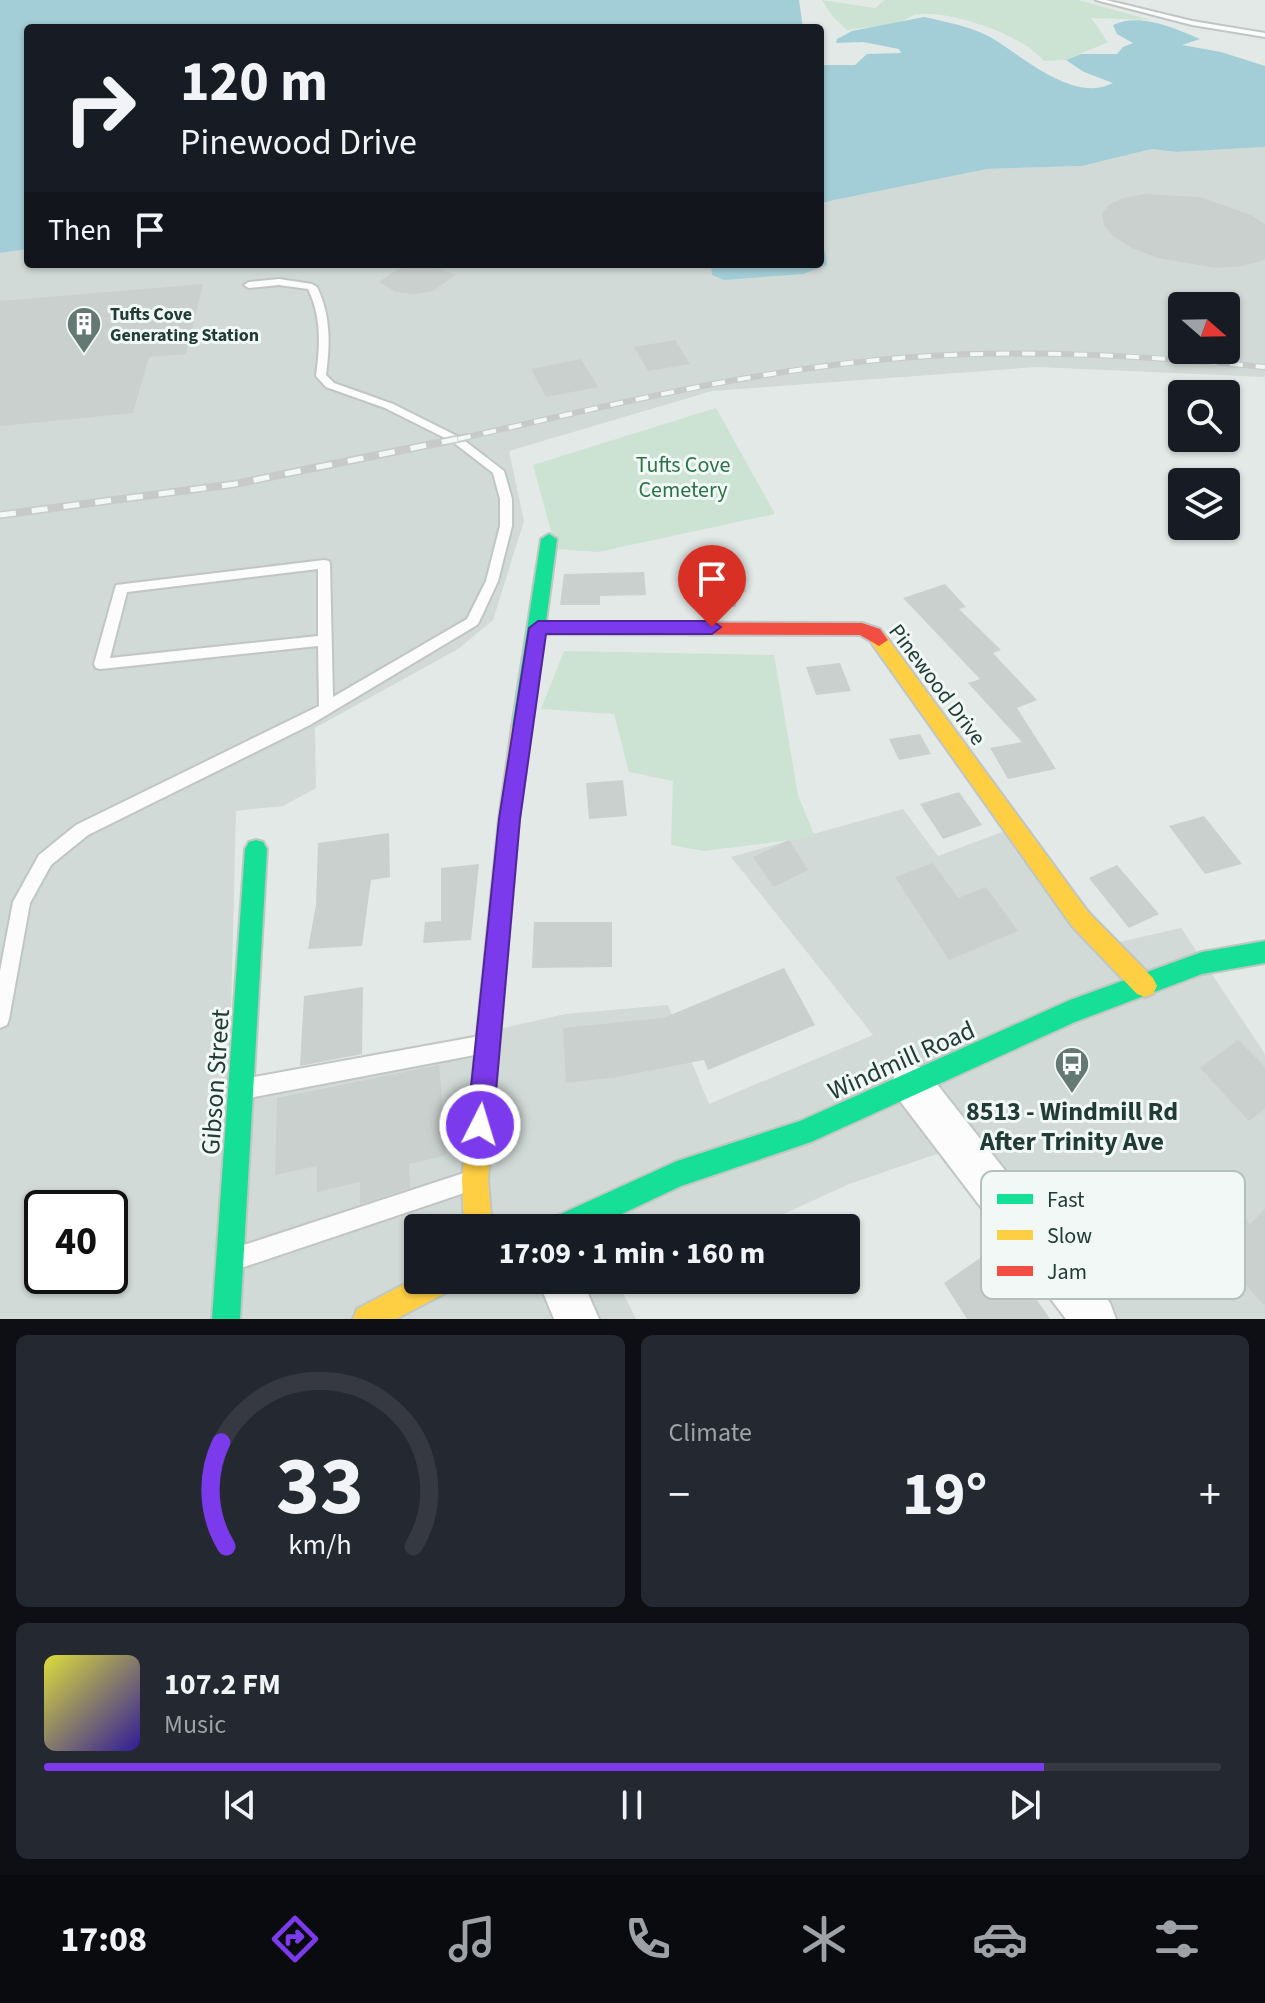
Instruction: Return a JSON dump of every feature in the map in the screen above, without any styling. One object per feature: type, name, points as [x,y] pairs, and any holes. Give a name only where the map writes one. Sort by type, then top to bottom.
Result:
[{"type":"street","points":[[477,1214],[475,1179],[509,819],[549,539]]},
{"type":"street","name":"Pinewood Drive","points":[[538,628],[862,629],[874,634],[1080,919],[1145,986]]},
{"type":"street","name":"Gibson Street","points":[[226,1319],[256,849]]},
{"type":"street","name":"Windmill Road","points":[[592,1214],[677,1174],[802,1133],[1070,1012],[1202,963],[1265,952]]},
{"type":"street","points":[[911,1083],[981,1173]]},
{"type":"street","points":[[367,1319],[414,1294]]},
{"type":"street","points":[[566,1294],[577,1319]]},
{"type":"street","points":[[1078,1299],[1094,1319]]},
{"type":"lane","points":[[1099,0],[1192,23],[1265,35]]},
{"type":"lane","points":[[0,1019],[22,902],[45,860],[82,830],[326,709],[472,622],[492,581],[506,526],[506,499],[498,471],[457,440],[389,406],[330,385],[321,376],[323,307],[312,287],[279,282],[249,285]]},
{"type":"lane","points":[[325,640],[101,664],[121,588],[324,564],[326,709]]},
{"type":"lane","points":[[241,1089],[488,1043]]},
{"type":"lane","points":[[230,1261],[475,1179]]},
{"type":"shaded area","name":"Tufts Cove Generating Station","points":[[1265,147],[1265,377],[1037,367],[712,391],[509,451],[524,521],[493,620],[458,649],[315,728],[316,788],[283,806],[236,811],[229,1091],[565,1014],[668,1005],[709,1104],[873,1035],[731,857],[903,809],[938,856],[1023,824],[1115,943],[1181,928],[1265,1054],[1265,1319],[1103,1319],[1087,1299],[1245,1299],[1245,1171],[987,1171],[966,1144],[849,1184],[784,1214],[404,1214],[404,1294],[624,1294],[636,1319],[0,1319],[0,253],[24,250],[24,268],[824,268],[824,202],[987,169],[1082,166],[1152,149],[1176,152]]},
{"type":"green space","points":[[822,0],[875,8],[885,0],[1078,0],[1151,20],[1091,18],[1108,42],[1066,60],[1044,61],[1034,51],[1004,34],[950,16],[917,14],[882,26],[847,30],[833,17]]},
{"type":"green space","name":"Tufts Cove Cemetery","points":[[716,408],[775,514],[598,552],[556,549],[533,465]]},
{"type":"green space","points":[[564,651],[774,655],[798,795],[815,837],[704,851],[671,845],[673,781],[629,772],[614,714],[541,709]]},
{"type":"water","points":[[0,0],[799,0],[802,24],[24,24],[24,250],[0,253]]},
{"type":"water","points":[[924,17],[982,33],[1048,75],[1082,87],[1098,88],[1113,83],[1084,72],[1066,60],[1081,54],[1117,54],[1133,43],[1117,34],[1113,25],[1134,20],[1156,23],[1200,39],[1182,45],[1221,52],[1265,66],[1265,147],[1176,152],[1152,149],[1082,166],[987,169],[824,202],[824,65],[855,65],[867,54],[901,53],[899,49],[863,42],[836,43],[837,39],[852,31]]},
{"type":"water","points":[[711,268],[819,268],[803,274],[724,280],[712,275]]},
{"type":"building","points":[[1145,194],[1200,197],[1251,215],[1265,224],[1265,260],[1216,268],[1158,258],[1132,248],[1114,237],[1104,225],[1102,214],[1109,205],[1123,198]]},
{"type":"building","points":[[438,268],[456,275],[433,291],[414,294],[396,292],[379,282],[396,270]]},
{"type":"building","name":"Tufts Cove Generating Station","points":[[203,284],[186,354],[149,357],[133,413],[0,426],[0,301]]},
{"type":"building","points":[[675,340],[690,364],[648,371],[634,347]]},
{"type":"building","points":[[581,359],[598,387],[546,397],[531,369]]},
{"type":"building","points":[[691,571],[743,571],[746,592],[735,593],[736,607],[693,607]]},
{"type":"building","points":[[644,572],[646,595],[600,596],[600,605],[560,605],[564,574]]},
{"type":"building","points":[[945,584],[966,607],[959,609],[1001,650],[993,653],[1037,700],[1017,708],[1056,769],[1008,779],[990,748],[1022,742],[968,683],[980,679],[903,598]]},
{"type":"building","points":[[840,663],[851,691],[816,695],[806,667]]},
{"type":"building","points":[[920,734],[931,754],[899,760],[889,739]]},
{"type":"building","points":[[623,780],[627,816],[589,819],[586,783]]},
{"type":"building","points":[[959,792],[982,825],[943,839],[920,804]]},
{"type":"building","points":[[1204,816],[1242,864],[1205,874],[1169,826]]},
{"type":"building","points":[[389,833],[390,877],[371,880],[362,946],[308,949],[316,905],[318,843]]},
{"type":"building","points":[[789,840],[808,870],[774,887],[753,857]]},
{"type":"building","points":[[933,863],[958,898],[986,887],[1018,931],[949,960],[895,877]]},
{"type":"building","points":[[479,864],[471,940],[423,943],[425,922],[441,921],[441,868]]},
{"type":"building","points":[[1117,865],[1159,914],[1129,928],[1089,878]]},
{"type":"building","points":[[534,922],[612,922],[612,967],[532,968]]},
{"type":"building","points":[[784,968],[815,1025],[708,1070],[704,1060],[617,1077],[566,1083],[563,1028],[663,1018]]},
{"type":"building","points":[[363,987],[362,1054],[300,1066],[304,996]]},
{"type":"building","points":[[1238,1040],[1265,1067],[1265,1109],[1249,1121],[1200,1068]]},
{"type":"building","points":[[439,1065],[447,1155],[409,1164],[410,1188],[360,1204],[360,1182],[317,1192],[317,1166],[275,1175],[277,1098]]},
{"type":"building","points":[[1265,1209],[1265,1306],[1245,1284],[1245,1219],[1250,1224]]},
{"type":"building","points":[[981,1257],[981,1299],[1036,1299],[1050,1319],[967,1319],[944,1283]]},
{"type":"railway","points":[[466,437],[627,401],[741,379],[855,362],[957,355],[1089,355],[1265,367]]},
{"type":"railway","points":[[0,515],[235,484],[466,437]]},
{"type":"railway","points":[[458,439],[466,437]]},
{"type":"traffic: fast","points":[[522,727],[549,539]]},
{"type":"traffic: fast","points":[[226,1319],[256,849]]},
{"type":"traffic: fast","points":[[592,1214],[677,1174],[802,1133],[1070,1012],[1202,963],[1265,952]]},
{"type":"traffic: slow","points":[[879,640],[1080,919],[1145,986]]},
{"type":"traffic: slow","points":[[477,1214],[475,1179],[509,819],[522,727]]},
{"type":"traffic: slow","points":[[367,1319],[414,1294]]},
{"type":"traffic: jam","points":[[538,628],[862,629],[879,640]]},
{"type":"place","name":"Tufts Cove Generating Station","points":[[84,355]]},
{"type":"place","name":"8513 - Windmill Rd After Trinity Ave","points":[[1072,1095]]},
{"type":"route","points":[[480,1125],[509,819],[538,628],[712,627]]}]
